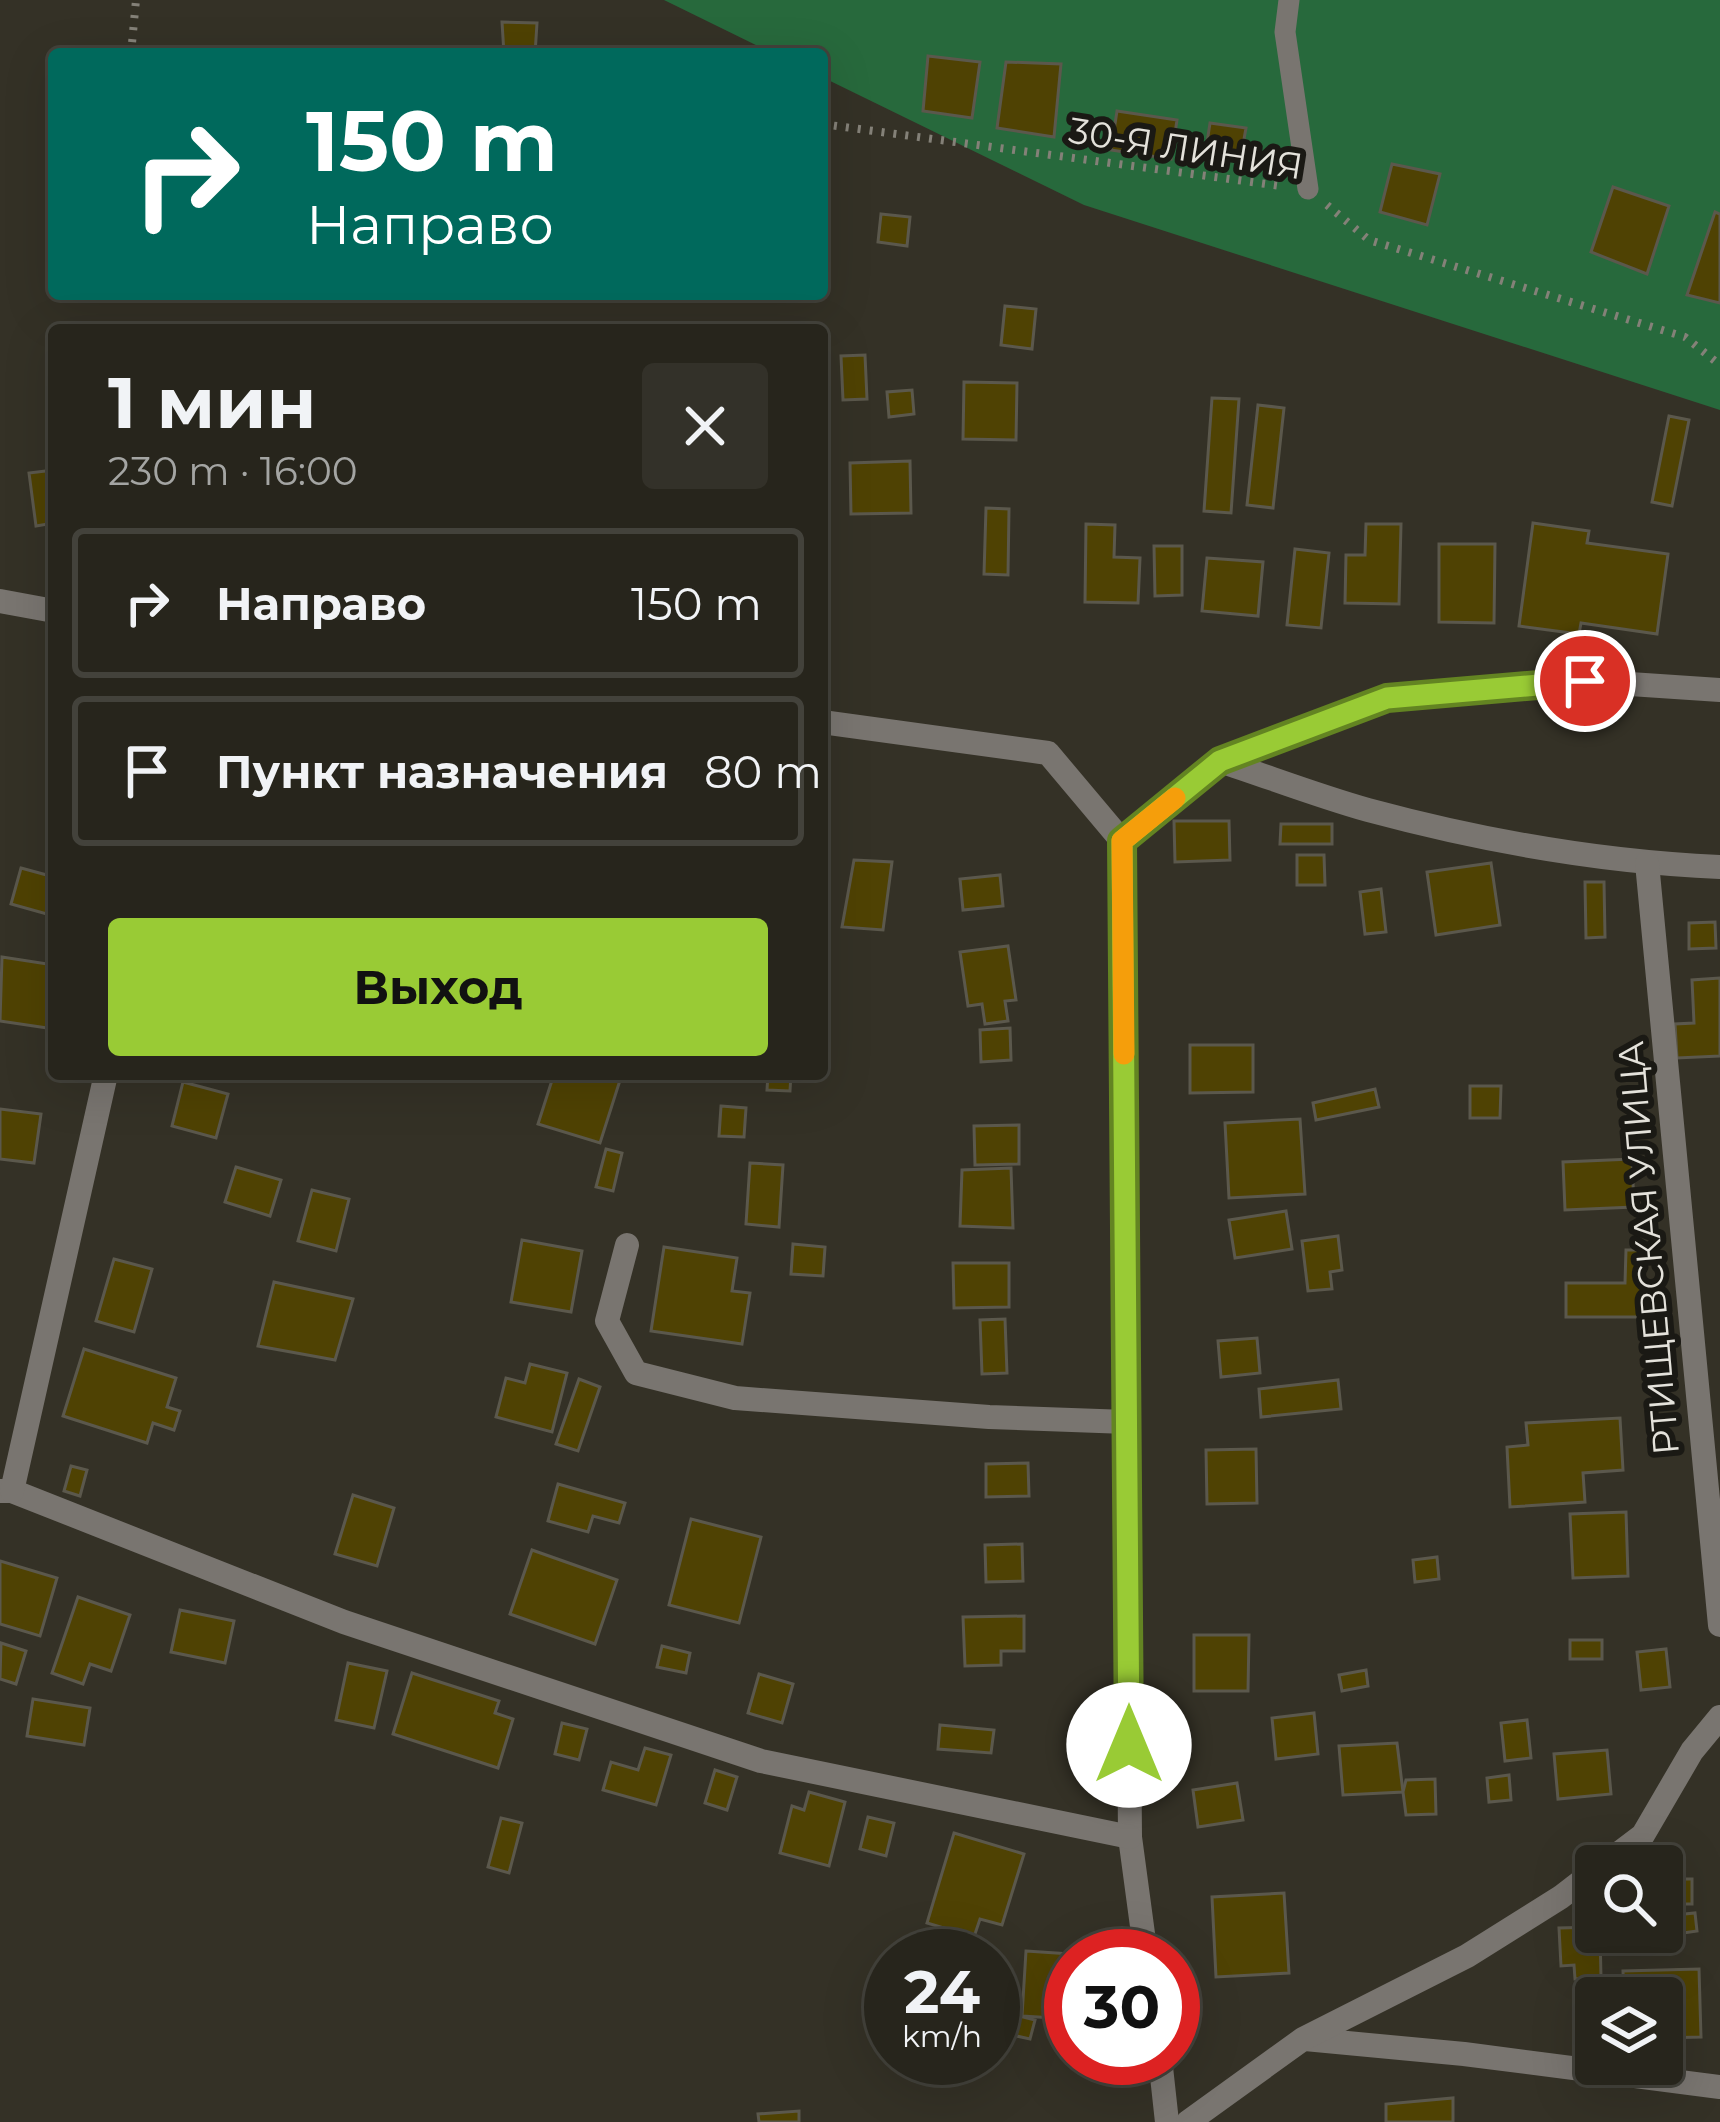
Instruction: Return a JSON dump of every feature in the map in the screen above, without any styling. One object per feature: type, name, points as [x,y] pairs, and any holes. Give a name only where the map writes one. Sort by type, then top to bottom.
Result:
[{"type":"street","points":[[0,601],[48,610]]},
{"type":"street","points":[[1122,841],[1220,761],[1387,698],[1585,681],[1720,690]]},
{"type":"street","points":[[828,723],[1048,753],[1122,841],[1130,1837],[1142,1929]]},
{"type":"street","points":[[1220,761],[1367,810],[1563,853],[1720,867]]},
{"type":"street","name":"РТИЩЕВСКАЯ УЛИЦА","points":[[1647,863],[1720,1625]]},
{"type":"street","points":[[105,1080],[6,1491],[344,1622],[761,1761],[1130,1837]]},
{"type":"street","points":[[627,1245],[607,1321],[636,1373],[736,1398],[1127,1423]]},
{"type":"street","points":[[1630,1845],[1643,1835],[1692,1751],[1720,1717]]},
{"type":"street","points":[[1188,2122],[1303,2038],[1467,1956],[1575,1886]]},
{"type":"street","points":[[1303,2038],[1720,2087]]},
{"type":"street","points":[[1163,2085],[1167,2122]]},
{"type":"lane","points":[[1285,0],[1285,32],[1308,189]]},
{"type":"path","points":[[132,48],[136,0]]},
{"type":"path","name":"30-Я ЛИНИЯ","points":[[828,125],[1308,189],[1369,240],[1685,337],[1720,365]]},
{"type":"green space","points":[[664,0],[1720,0],[1720,410],[1084,205],[828,80],[828,48],[762,48]]},
{"type":"building","points":[[502,22],[537,23],[535,48],[504,48]]},
{"type":"building","points":[[928,56],[980,62],[972,118],[923,111]]},
{"type":"building","points":[[1006,62],[1061,64],[1054,137],[997,128]]},
{"type":"building","points":[[1117,111],[1177,120],[1171,159],[1111,150]]},
{"type":"building","points":[[1210,123],[1246,128],[1240,161],[1205,156]]},
{"type":"building","points":[[1392,164],[1440,174],[1427,225],[1380,212]]},
{"type":"building","points":[[1613,187],[1669,206],[1647,274],[1591,252]]},
{"type":"building","points":[[1715,212],[1720,214],[1720,303],[1687,295]]},
{"type":"building","points":[[881,214],[910,217],[907,246],[878,242]]},
{"type":"building","points":[[1005,306],[1036,309],[1032,349],[1001,345]]},
{"type":"building","points":[[865,355],[867,399],[843,400],[841,356]]},
{"type":"building","points":[[964,382],[1017,383],[1016,440],[963,439]]},
{"type":"building","points":[[912,390],[914,414],[889,417],[887,392]]},
{"type":"building","points":[[1212,398],[1239,399],[1231,513],[1204,511]]},
{"type":"building","points":[[1258,405],[1284,408],[1273,508],[1247,505]]},
{"type":"building","points":[[1669,416],[1689,420],[1672,506],[1652,502]]},
{"type":"building","points":[[910,461],[911,513],[851,514],[850,463]]},
{"type":"building","points":[[48,471],[48,524],[36,526],[29,473]]},
{"type":"building","points":[[986,508],[1009,509],[1008,575],[984,574]]},
{"type":"building","points":[[1533,523],[1589,531],[1587,543],[1668,554],[1657,634],[1581,623],[1579,634],[1519,626]]},
{"type":"building","points":[[1086,524],[1115,525],[1114,557],[1140,558],[1138,603],[1085,602]]},
{"type":"building","points":[[1366,524],[1401,524],[1399,604],[1345,603],[1346,555],[1365,555]]},
{"type":"building","points":[[1439,544],[1495,544],[1494,623],[1439,622]]},
{"type":"building","points":[[1154,546],[1182,546],[1182,595],[1155,596]]},
{"type":"building","points":[[1295,549],[1329,553],[1321,628],[1287,625]]},
{"type":"building","points":[[1207,558],[1263,562],[1258,616],[1202,611]]},
{"type":"building","points":[[1174,821],[1229,821],[1230,860],[1175,862]]},
{"type":"building","points":[[1281,824],[1332,824],[1332,844],[1280,844]]},
{"type":"building","points":[[1297,855],[1324,855],[1325,885],[1297,885]]},
{"type":"building","points":[[854,860],[892,862],[883,930],[842,927]]},
{"type":"building","points":[[1491,863],[1500,925],[1436,935],[1427,872]]},
{"type":"building","points":[[21,868],[48,875],[48,914],[11,904]]},
{"type":"building","points":[[1000,875],[1003,906],[963,910],[960,879]]},
{"type":"building","points":[[1585,882],[1604,882],[1605,937],[1586,938]]},
{"type":"building","points":[[1381,889],[1386,932],[1365,934],[1360,892]]},
{"type":"building","points":[[1715,922],[1716,948],[1689,949],[1689,923]]},
{"type":"building","points":[[1008,946],[1016,1000],[1005,1001],[1008,1021],[985,1024],[982,1004],[968,1006],[960,952]]},
{"type":"building","points":[[2,957],[48,964],[48,1028],[0,1021]]},
{"type":"building","points":[[1720,978],[1720,1056],[1677,1058],[1675,1024],[1694,1023],[1692,980]]},
{"type":"building","points":[[1010,1028],[1011,1060],[981,1062],[980,1030]]},
{"type":"building","points":[[1190,1045],[1253,1045],[1253,1092],[1190,1093]]},
{"type":"building","points":[[552,1080],[620,1080],[600,1143],[538,1124]]},
{"type":"building","points":[[768,1080],[791,1080],[790,1091],[767,1090]]},
{"type":"building","points":[[183,1082],[228,1094],[216,1138],[172,1126]]},
{"type":"building","points":[[1470,1086],[1501,1086],[1500,1118],[1470,1118]]},
{"type":"building","points":[[1375,1089],[1379,1107],[1316,1120],[1313,1103]]},
{"type":"building","points":[[721,1106],[746,1108],[744,1137],[719,1136]]},
{"type":"building","points":[[0,1109],[41,1114],[34,1163],[0,1159]]},
{"type":"building","points":[[1300,1119],[1305,1194],[1229,1198],[1225,1123]]},
{"type":"building","points":[[1019,1125],[1019,1164],[975,1165],[974,1126]]},
{"type":"building","points":[[606,1149],[622,1153],[613,1191],[596,1187]]},
{"type":"building","points":[[1632,1159],[1634,1207],[1565,1210],[1563,1162]]},
{"type":"building","points":[[750,1163],[783,1165],[779,1227],[746,1224]]},
{"type":"building","points":[[236,1167],[281,1180],[270,1216],[225,1202]]},
{"type":"building","points":[[1011,1168],[1013,1228],[960,1226],[962,1170]]},
{"type":"building","points":[[312,1190],[349,1199],[336,1251],[298,1241]]},
{"type":"building","points":[[1286,1211],[1292,1249],[1235,1258],[1229,1220]]},
{"type":"building","points":[[1338,1236],[1342,1270],[1330,1272],[1332,1289],[1308,1291],[1302,1241]]},
{"type":"building","points":[[522,1240],[582,1251],[571,1312],[511,1302]]},
{"type":"building","points":[[793,1244],[825,1247],[823,1276],[791,1274]]},
{"type":"building","points":[[664,1247],[737,1258],[732,1291],[750,1293],[742,1344],[651,1331]]},
{"type":"building","points":[[1626,1250],[1643,1250],[1642,1317],[1566,1317],[1566,1283],[1625,1283]]},
{"type":"building","points":[[114,1259],[152,1269],[134,1332],[96,1321]]},
{"type":"building","points":[[953,1263],[1009,1263],[1009,1307],[954,1308]]},
{"type":"building","points":[[274,1282],[353,1299],[335,1360],[258,1346]]},
{"type":"building","points":[[1005,1319],[1007,1373],[982,1374],[980,1320]]},
{"type":"building","points":[[1257,1338],[1260,1373],[1221,1377],[1218,1341]]},
{"type":"building","points":[[84,1349],[176,1378],[167,1407],[180,1411],[174,1430],[153,1423],[147,1443],[63,1416]]},
{"type":"building","points":[[530,1364],[567,1373],[552,1432],[496,1417],[506,1378],[525,1383]]},
{"type":"building","points":[[579,1379],[600,1387],[578,1451],[556,1444]]},
{"type":"building","points":[[1338,1380],[1341,1409],[1261,1417],[1259,1389]]},
{"type":"building","points":[[1620,1418],[1623,1470],[1583,1473],[1585,1502],[1510,1507],[1507,1447],[1528,1445],[1526,1423]]},
{"type":"building","points":[[1256,1449],[1257,1503],[1207,1504],[1206,1450]]},
{"type":"building","points":[[1028,1463],[1029,1496],[986,1497],[986,1464]]},
{"type":"building","points":[[71,1466],[87,1470],[80,1496],[64,1491]]},
{"type":"building","points":[[558,1484],[625,1503],[619,1523],[593,1516],[588,1532],[548,1521]]},
{"type":"building","points":[[353,1495],[394,1508],[377,1566],[335,1554]]},
{"type":"building","points":[[1626,1512],[1628,1576],[1573,1578],[1570,1514]]},
{"type":"building","points":[[691,1519],[761,1537],[739,1623],[669,1605]]},
{"type":"building","points":[[1022,1544],[1023,1581],[986,1582],[985,1545]]},
{"type":"building","points":[[532,1550],[617,1580],[595,1644],[510,1614]]},
{"type":"building","points":[[1437,1557],[1439,1579],[1415,1582],[1413,1560]]},
{"type":"building","points":[[0,1561],[57,1578],[40,1636],[0,1624]]},
{"type":"building","points":[[78,1597],[130,1615],[111,1671],[90,1664],[83,1684],[52,1673]]},
{"type":"building","points":[[180,1610],[234,1621],[225,1663],[171,1652]]},
{"type":"building","points":[[1024,1616],[1024,1651],[1001,1651],[1001,1665],[965,1666],[963,1617]]},
{"type":"building","points":[[1194,1635],[1249,1635],[1248,1691],[1194,1691]]},
{"type":"building","points":[[1570,1640],[1602,1640],[1602,1659],[1570,1659]]},
{"type":"building","points":[[1,1643],[26,1651],[16,1684],[0,1679]]},
{"type":"building","points":[[662,1646],[690,1653],[686,1673],[657,1667]]},
{"type":"building","points":[[1666,1649],[1670,1687],[1641,1690],[1637,1652]]},
{"type":"building","points":[[348,1663],[387,1671],[374,1728],[336,1720]]},
{"type":"building","points":[[1366,1670],[1368,1686],[1342,1691],[1339,1675]]},
{"type":"building","points":[[412,1673],[499,1701],[495,1713],[513,1719],[498,1768],[393,1734]]},
{"type":"building","points":[[759,1674],[793,1684],[782,1723],[748,1713]]},
{"type":"building","points":[[33,1699],[90,1708],[84,1745],[27,1736]]},
{"type":"building","points":[[1314,1713],[1318,1754],[1276,1759],[1272,1718]]},
{"type":"building","points":[[1527,1720],[1531,1758],[1505,1761],[1501,1723]]},
{"type":"building","points":[[562,1723],[587,1729],[579,1760],[555,1754]]},
{"type":"building","points":[[940,1725],[994,1730],[991,1753],[938,1749]]},
{"type":"building","points":[[1397,1743],[1403,1792],[1343,1795],[1339,1746]]},
{"type":"building","points":[[645,1748],[671,1755],[656,1805],[603,1790],[611,1762],[638,1770]]},
{"type":"building","points":[[1607,1750],[1611,1794],[1558,1799],[1554,1754]]},
{"type":"building","points":[[715,1770],[737,1777],[727,1810],[705,1803]]},
{"type":"building","points":[[1509,1775],[1511,1800],[1489,1802],[1487,1778]]},
{"type":"building","points":[[1435,1779],[1436,1814],[1406,1815],[1406,1780]]},
{"type":"building","points":[[1237,1783],[1243,1820],[1198,1827],[1193,1790]]},
{"type":"building","points":[[809,1792],[845,1802],[829,1866],[780,1853],[792,1806],[804,1810]]},
{"type":"building","points":[[868,1817],[894,1823],[886,1856],[860,1849]]},
{"type":"building","points":[[501,1818],[522,1823],[509,1873],[488,1867]]},
{"type":"building","points":[[954,1833],[1024,1854],[1002,1925],[980,1919],[977,1929],[947,1929],[927,1923]]},
{"type":"building","points":[[1683,1879],[1692,1879],[1692,1904],[1683,1904]]},
{"type":"building","points":[[1284,1893],[1289,1973],[1216,1977],[1212,1897]]},
{"type":"building","points":[[1695,1913],[1697,1931],[1683,1933],[1683,1914]]},
{"type":"building","points":[[1559,1928],[1575,1928],[1575,1953],[1600,1953],[1601,1977],[1575,1979],[1574,1965],[1561,1966]]},
{"type":"building","points":[[1026,1951],[1044,1952],[1044,2017],[1022,2016]]},
{"type":"building","points":[[1699,1969],[1701,2037],[1683,2037],[1683,1977],[1623,1977],[1623,1971]]},
{"type":"building","points":[[1020,2016],[1035,2020],[1030,2039],[1020,2037]]},
{"type":"building","points":[[1453,2098],[1453,2122],[1386,2122],[1386,2104]]},
{"type":"building","points":[[799,2111],[799,2122],[759,2122],[758,2114]]},
{"type":"slow traffic","points":[[1124,1054],[1122,841],[1175,798]]},
{"type":"route","points":[[1129,1745],[1122,841],[1220,761],[1387,698],[1585,681]]}]
